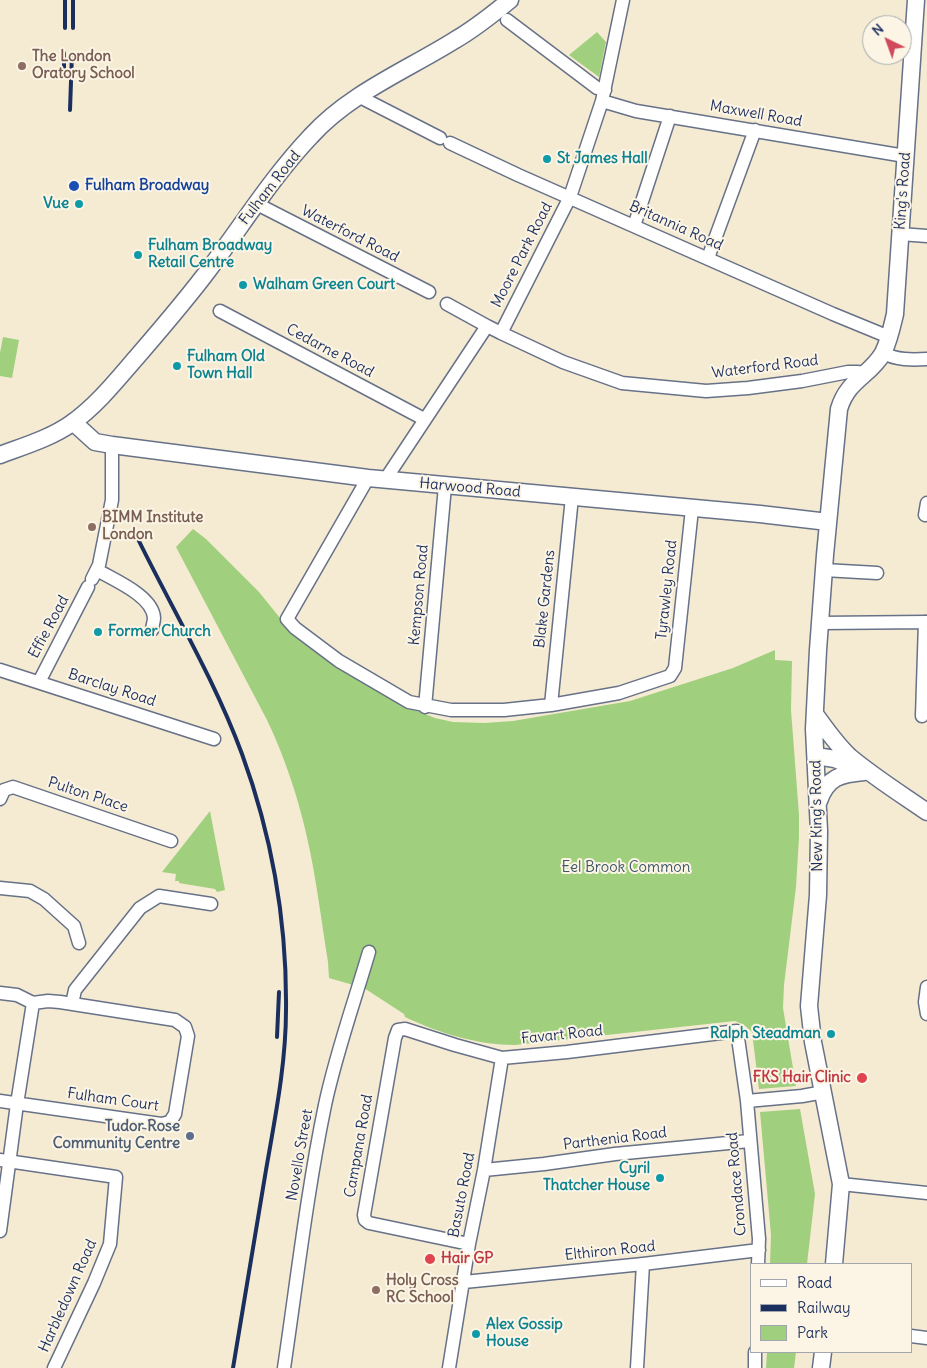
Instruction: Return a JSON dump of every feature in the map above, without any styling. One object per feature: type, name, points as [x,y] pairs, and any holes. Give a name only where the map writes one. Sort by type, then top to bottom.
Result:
[{"type":"main road","name":"Fulham Road","points":[[73,422],[101,397],[153,338],[209,269],[256,204],[311,136],[334,115],[360,97],[456,40],[510,0]]},
{"type":"main road","name":"King's Road","points":[[864,373],[875,364],[882,353],[889,337],[896,307],[916,0]]},
{"type":"main road","name":"New King's Road","points":[[834,1263],[841,1184],[813,1042],[809,1006],[818,895],[818,803],[815,714],[824,570],[839,409],[847,390],[864,373]]},
{"type":"main road","points":[[0,454],[50,435],[73,422],[95,442],[112,445]]},
{"type":"main road","name":"Harwood Road","points":[[112,445],[385,480],[760,514],[828,522]]},
{"type":"main road","points":[[815,714],[835,741],[867,772],[927,812]]},
{"type":"main road","points":[[816,756],[835,759],[867,772]]},
{"type":"main road","points":[[818,803],[825,786],[830,782],[845,774],[867,772]]},
{"type":"main road","points":[[821,1368],[823,1353]]},
{"type":"street","name":"Moore Park Road","points":[[385,480],[487,326],[500,332],[570,197],[604,96],[623,0]]},
{"type":"street","name":"Maxwell Road","points":[[507,20],[597,88],[604,96],[636,111],[905,156]]},
{"type":"street","name":"Britannia Road","points":[[360,97],[445,141],[833,314],[889,337]]},
{"type":"street","points":[[634,226],[670,116]]},
{"type":"street","points":[[708,258],[755,130]]},
{"type":"street","name":"Waterford Road","points":[[256,204],[429,292]]},
{"type":"street","points":[[900,234],[927,236]]},
{"type":"street","points":[[447,304],[487,326]]},
{"type":"street","name":"Cedarne Road","points":[[220,311],[424,419]]},
{"type":"street","name":"Waterford Road","points":[[500,332],[563,362],[622,383],[706,391],[802,381],[848,372],[864,373]]},
{"type":"street","points":[[882,353],[892,358],[927,359]]},
{"type":"street","name":"Effie Road","points":[[39,682],[92,579],[112,500],[112,445]]},
{"type":"street","points":[[368,478],[287,618],[295,628],[339,660],[409,702],[451,710],[504,710],[551,705]]},
{"type":"street","name":"Kempson Road","points":[[425,706],[445,486]]},
{"type":"street","name":"Blake Gardens","points":[[551,705],[572,497]]},
{"type":"street","name":"Tyrawley Road","points":[[551,705],[618,693],[668,678],[673,674],[692,509]]},
{"type":"street","points":[[824,570],[876,573]]},
{"type":"street","points":[[92,579],[136,593],[146,601],[154,618],[152,630]]},
{"type":"street","points":[[820,623],[926,622],[922,716]]},
{"type":"street","name":"Barclay Road","points":[[0,670],[214,739]]},
{"type":"street","name":"Pulton Place","points":[[0,799],[4,790],[13,787],[172,840]]},
{"type":"street","points":[[0,888],[30,891],[44,899],[74,926],[79,943]]},
{"type":"street","points":[[72,1004],[75,990],[140,908],[159,896],[211,904]]},
{"type":"street","name":"Novello Street","points":[[284,1368],[304,1223],[325,1106],[336,1061],[369,952]]},
{"type":"street","points":[[927,987],[925,1002],[927,1014]]},
{"type":"street","name":"Fulham Court","points":[[0,993],[17,995],[33,1003],[48,1001],[175,1020],[185,1027],[188,1036],[174,1117],[170,1122],[161,1124],[0,1101]]},
{"type":"street","points":[[0,1232],[5,1161],[17,1104],[33,1003]]},
{"type":"street","name":"Favart Road","points":[[396,1032],[401,1028],[406,1028],[502,1058],[737,1031]]},
{"type":"street","name":"Crondace Road","points":[[737,1031],[747,1101],[759,1250],[758,1263]]},
{"type":"street","name":"Campana Road","points":[[396,1032],[364,1215],[365,1220],[369,1223],[469,1244]]},
{"type":"street","name":"Basuto Road","points":[[449,1368],[502,1058]]},
{"type":"street","points":[[747,1101],[824,1092]]},
{"type":"street","name":"Parthenia Road","points":[[484,1170],[615,1154],[749,1141]]},
{"type":"street","name":"Harbledown Road","points":[[5,1161],[116,1177],[110,1244],[54,1368]]},
{"type":"street","points":[[841,1184],[927,1193]]},
{"type":"street","name":"Elthiron Road","points":[[464,1282],[759,1250]]},
{"type":"street","points":[[637,1368],[643,1264]]},
{"type":"street","points":[[912,1336],[927,1338]]},
{"type":"street","points":[[755,1353],[755,1368]]},
{"type":"green space","points":[[597,32],[606,42],[599,77],[569,55]]},
{"type":"green space","points":[[3,337],[19,340],[12,378],[0,376],[0,353]]},
{"type":"green space","name":"Eel Brook Common","points":[[193,529],[206,539],[259,592],[293,634],[309,647],[355,678],[406,706],[435,718],[453,722],[484,723],[513,721],[630,701],[733,668],[775,650],[775,660],[792,661],[791,710],[799,837],[796,887],[783,1008],[796,1086],[759,1089],[752,1032],[744,1025],[735,1021],[515,1045],[487,1043],[458,1037],[431,1028],[405,1017],[404,1014],[364,988],[329,978],[310,849],[289,775],[267,720],[176,547]]},
{"type":"green space","points":[[210,811],[225,890],[217,892],[215,889],[179,883],[179,881],[175,881],[176,874],[162,872]]},
{"type":"green space","points":[[800,1109],[815,1194],[807,1263],[770,1263],[771,1235],[760,1112]]},
{"type":"green space","points":[[767,1353],[796,1353],[794,1368],[766,1368]]},
{"type":"railway","points":[[65,0],[65,28]]},
{"type":"railway","points":[[73,0],[73,28]]},
{"type":"railway","points":[[64,53],[64,75]]},
{"type":"railway","points":[[70,110],[72,53]]},
{"type":"railway","points":[[136,535],[219,698],[242,754],[262,816],[276,880],[284,945],[286,1030],[282,1071],[233,1368]]},
{"type":"railway","points":[[277,1037],[279,992]]},
{"type":"place","name":"The London Oratory School","points":[[22,66]]},
{"type":"place","name":"St James Hall","points":[[547,159]]},
{"type":"place","name":"Fulham Broadway","points":[[74,186]]},
{"type":"place","name":"Vue","points":[[79,204]]},
{"type":"place","name":"Fulham Broadway Retail Centre","points":[[138,255]]},
{"type":"place","name":"Walham Green Court","points":[[243,285]]},
{"type":"place","name":"Fulham Old Town Hall","points":[[177,366]]},
{"type":"place","name":"BIMM Institute London","points":[[92,527]]},
{"type":"place","name":"Former Church","points":[[98,632]]},
{"type":"place","name":"Ralph Steadman","points":[[831,1034]]},
{"type":"place","name":"FKS Hair Clinic","points":[[862,1078]]},
{"type":"place","name":"Tudor Rose Community Centre","points":[[190,1136]]},
{"type":"place","name":"Cyril Thatcher House","points":[[660,1178]]},
{"type":"place","name":"Hair GP","points":[[430,1259]]},
{"type":"place","name":"Holy Cross RC School","points":[[376,1290]]},
{"type":"place","name":"Alex Gossip House","points":[[476,1334]]}]
